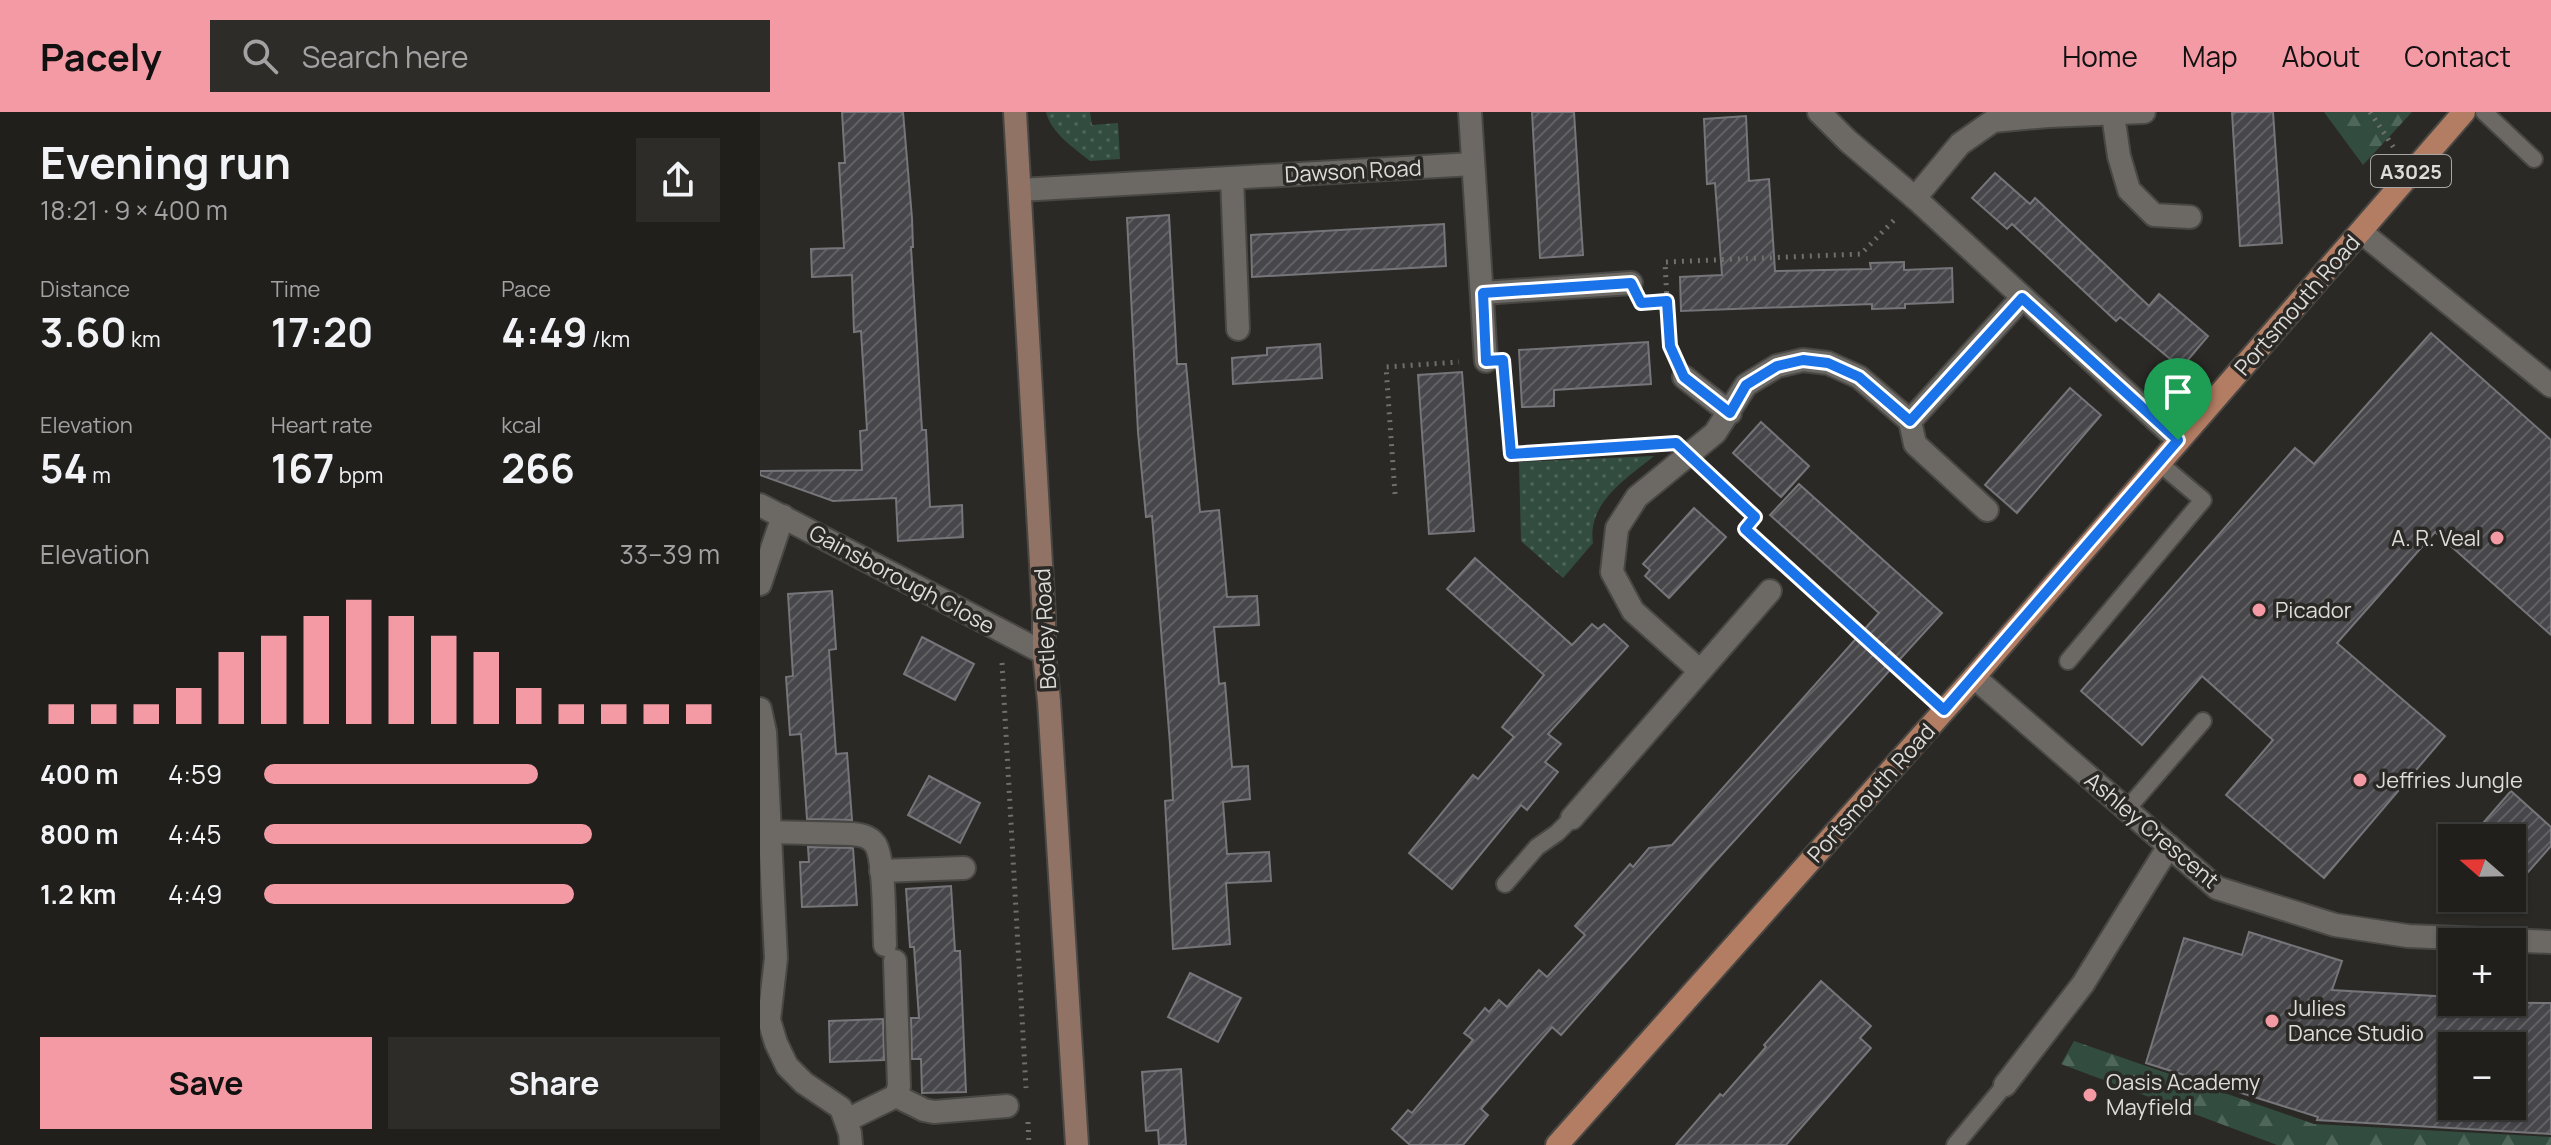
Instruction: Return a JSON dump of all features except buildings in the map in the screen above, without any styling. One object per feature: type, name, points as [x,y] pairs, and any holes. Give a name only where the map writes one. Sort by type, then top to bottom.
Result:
[{"type":"main road","name":"Botley Road","points":[[1015,112],[1044,653],[1077,1145]]},
{"type":"main road","name":"Portsmouth Road","points":[[1557,1145],[1974,677],[2464,112]]},
{"type":"street","points":[[1470,112],[1486,361]]},
{"type":"street","points":[[1819,112],[2178,440]]},
{"type":"street","points":[[1915,198],[1960,144],[1993,121],[2144,112]]},
{"type":"street","points":[[2113,115],[2119,156],[2129,190],[2154,215],[2190,217]]},
{"type":"street","name":"Dawson Road","points":[[1020,190],[1473,164]]},
{"type":"street","points":[[1232,178],[1238,329]]},
{"type":"street","points":[[2361,232],[2551,386]]},
{"type":"street","points":[[1483,293],[1631,283]]},
{"type":"street","points":[[1910,421],[2022,298]]},
{"type":"street","points":[[1699,670],[1633,611],[1612,572],[1617,528],[1637,497],[1715,433],[1746,385],[1777,366],[1803,360],[1828,363],[1859,377],[1910,421],[1915,444],[1987,510]]},
{"type":"street","points":[[1684,377],[1730,413]]},
{"type":"street","name":"Gainsborough Close","points":[[760,505],[1044,653]]},
{"type":"street","points":[[760,584],[783,516]]},
{"type":"street","points":[[1572,818],[1770,591]]},
{"type":"street","name":"Ashley Crescent","points":[[1974,677],[2217,888],[2335,925],[2408,936],[2551,942]]},
{"type":"street","points":[[760,709],[765,732],[776,958],[769,1020],[787,1066],[804,1083],[841,1108],[847,1120],[851,1145]]},
{"type":"street","points":[[769,832],[865,836],[874,843],[881,871],[890,953],[899,1086],[896,1096],[847,1120]]},
{"type":"street","points":[[2005,1085],[2083,984],[2169,846]]},
{"type":"street","points":[[881,871],[964,868]]},
{"type":"street","points":[[896,1096],[934,1112],[1020,1106]]},
{"type":"lane","points":[[2484,112],[2534,159]]},
{"type":"lane","points":[[2068,661],[2203,500],[2158,462]]},
{"type":"lane","points":[[2127,809],[2203,721]]},
{"type":"lane","points":[[1505,884],[1537,847],[1572,818]]},
{"type":"lane","points":[[1955,1145],[2005,1085]]},
{"type":"path","points":[[2370,112],[2410,172]]},
{"type":"path","points":[[1684,377],[1670,346],[1665,262],[1861,254],[1915,198]]},
{"type":"path","points":[[1631,283],[1641,303],[1667,301]]},
{"type":"path","points":[[1395,494],[1386,367],[1503,360],[1511,454],[1676,443],[1755,517],[1745,529],[1944,710]]},
{"type":"path","points":[[1000,631],[1020,1106],[1029,1145]]},
{"type":"green space","points":[[1046,112],[1090,112],[1092,125],[1118,123],[1120,159],[1090,161],[1058,133]]},
{"type":"green space","points":[[2324,112],[2412,112],[2363,165]]},
{"type":"green space","points":[[1654,456],[1621,483],[1602,504],[1593,529],[1593,543],[1563,578],[1521,541],[1519,462]]},
{"type":"green space","points":[[2074,1041],[2314,1124],[2551,1137],[2551,1145],[2277,1145],[2061,1064]]},
{"type":"place","name":"A. R. Veal","points":[[2497,538]]},
{"type":"place","name":"Picador","points":[[2259,610]]},
{"type":"place","name":"Jeffries Jungle","points":[[2360,780]]},
{"type":"place","name":"Julies Dance Studio","points":[[2272,1021]]},
{"type":"place","name":"Oasis Academy Mayfield","points":[[2090,1095]]},
{"type":"route","points":[[1631,283],[1641,303],[1667,301],[1670,346],[1684,377],[1730,413],[1746,385],[1777,366],[1803,360],[1828,363],[1859,377],[1910,421],[2022,298],[2178,440],[1944,710],[1745,529],[1755,517],[1676,443],[1511,454],[1503,360],[1486,361],[1483,293],[1631,283]]}]
